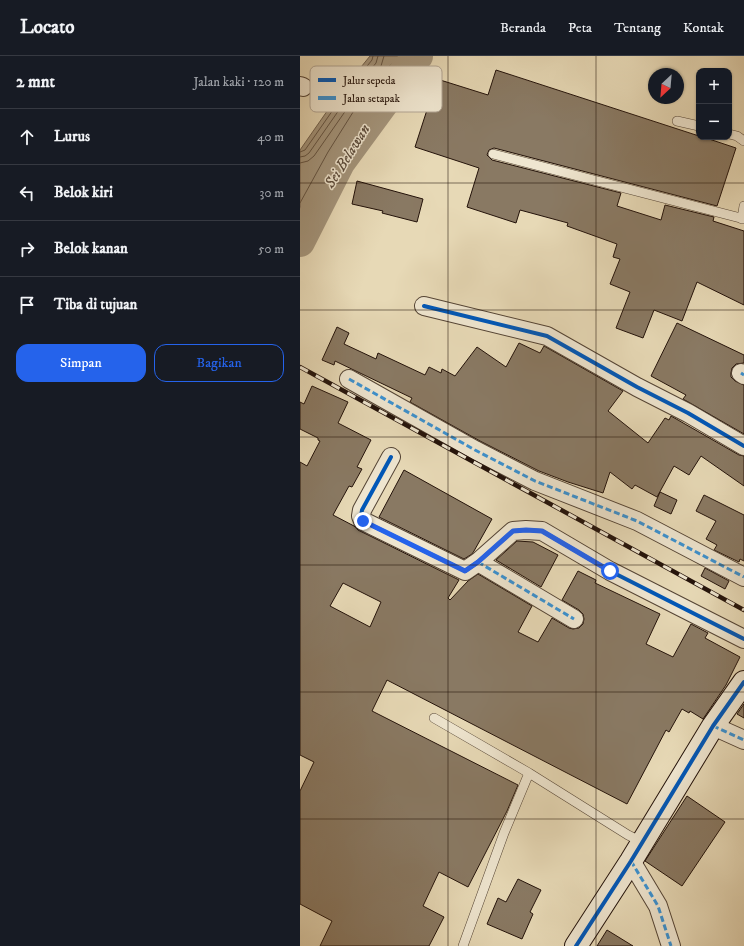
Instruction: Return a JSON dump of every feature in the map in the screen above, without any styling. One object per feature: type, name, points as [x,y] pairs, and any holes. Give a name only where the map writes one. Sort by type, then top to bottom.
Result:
[{"type":"street","points":[[424,306],[547,336],[637,387],[688,413],[744,446]]},
{"type":"street","points":[[349,379],[475,450],[535,481],[637,521],[744,578]]},
{"type":"street","points":[[391,457],[362,510],[361,518],[363,521],[465,571],[478,562],[513,531],[542,531],[610,571],[744,639]]},
{"type":"street","points":[[478,562],[574,618]]},
{"type":"street","points":[[576,946],[631,861],[713,726],[744,682]]},
{"type":"street","points":[[713,726],[744,740]]},
{"type":"street","points":[[631,861],[658,906],[670,946]]},
{"type":"lane","points":[[677,121],[696,125]]},
{"type":"lane","points":[[732,135],[737,136],[744,141]]},
{"type":"lane","points":[[493,154],[743,219],[744,206]]},
{"type":"lane","points":[[434,718],[529,773],[628,835],[642,842]]},
{"type":"lane","points":[[462,946],[504,833],[529,773]]},
{"type":"water","name":"Sei Belawan","points":[[370,56],[423,56],[412,66],[362,66]]},
{"type":"water","name":"Sei Belawan","points":[[326,112],[370,112],[341,160],[300,234],[300,150]]},
{"type":"building","points":[[496,70],[696,135],[696,140],[712,140],[736,148],[717,206],[494,148],[489,150],[487,155],[492,160],[621,193],[617,206],[661,220],[665,205],[714,217],[713,221],[744,231],[744,305],[697,282],[682,321],[654,310],[643,338],[616,328],[630,292],[610,284],[620,259],[613,257],[617,244],[567,226],[568,223],[520,210],[516,223],[467,207],[479,168],[415,147],[426,112],[442,112],[442,81],[488,95]]},
{"type":"building","points":[[357,181],[423,199],[417,222],[382,213],[383,211],[352,204]]},
{"type":"building","points":[[677,323],[744,355],[744,363],[736,364],[732,368],[731,377],[735,381],[744,385],[744,434],[683,399],[686,395],[651,376]]},
{"type":"building","points":[[337,327],[349,333],[344,344],[376,359],[378,353],[425,375],[429,367],[441,373],[442,369],[455,376],[477,347],[506,367],[519,343],[540,353],[544,346],[623,391],[608,411],[648,443],[665,418],[669,420],[671,416],[739,455],[744,456],[744,486],[701,456],[689,475],[674,466],[657,497],[635,485],[632,489],[610,472],[603,493],[539,471],[480,441],[410,402],[412,398],[335,361],[334,365],[322,360]]},
{"type":"building","points":[[312,386],[348,402],[338,423],[371,440],[357,467],[362,469],[352,487],[349,486],[333,515],[354,526],[358,530],[459,580],[448,598],[450,600],[468,581],[478,574],[532,606],[518,632],[538,642],[552,618],[573,629],[579,628],[583,624],[583,614],[562,600],[578,571],[596,580],[595,583],[660,614],[646,644],[673,657],[691,624],[708,633],[705,638],[740,657],[726,685],[703,719],[690,711],[689,713],[682,709],[669,732],[666,730],[627,804],[387,680],[372,711],[518,785],[507,811],[468,887],[439,872],[423,906],[444,917],[429,946],[320,946],[332,921],[300,904],[300,791],[314,762],[300,755],[300,462],[307,466],[320,441],[318,438],[300,429],[300,402],[304,404]],"holes":[[[343,583],[381,602],[370,627],[330,606]]]},
{"type":"building","points":[[404,470],[492,519],[472,554],[464,559],[379,517]]},
{"type":"building","points":[[660,492],[677,500],[671,514],[654,506]]},
{"type":"building","points":[[704,495],[744,515],[744,561],[740,559],[739,562],[714,550],[717,545],[706,539],[716,521],[696,511]]},
{"type":"building","points":[[517,541],[533,542],[558,555],[541,587],[496,560]]},
{"type":"building","points":[[705,568],[729,581],[725,589],[701,576]]},
{"type":"building","points":[[744,704],[744,718],[737,714]]},
{"type":"building","points":[[687,796],[725,822],[682,886],[645,861]]},
{"type":"building","points":[[518,879],[541,890],[530,912],[533,914],[522,939],[487,924],[498,898],[506,902]]},
{"type":"building","points":[[607,930],[633,946],[597,946]]},
{"type":"waterway","name":"Sei Belawan","points":[[409,66],[418,56]]},
{"type":"waterway","name":"Sei Belawan","points":[[300,242],[340,163],[377,112]]},
{"type":"railway","points":[[300,367],[744,610]]},
{"type":"marked path","points":[[349,379],[475,450],[535,481],[637,521],[744,577]]},
{"type":"marked path","points":[[478,562],[574,619]]},
{"type":"marked path","points":[[713,726],[744,740]]},
{"type":"marked path","points":[[631,861],[658,906],[671,946]]},
{"type":"cycle path","points":[[424,306],[547,336],[637,387],[688,413],[744,446]]},
{"type":"cycle path","points":[[391,457],[362,510],[361,516],[363,521],[465,571],[478,562],[513,531],[542,531],[610,571],[744,639]]},
{"type":"cycle path","points":[[576,946],[631,861],[713,726],[744,682]]},
{"type":"route","points":[[363,521],[465,571],[478,562],[513,531],[526,530],[542,531],[610,571]]}]
